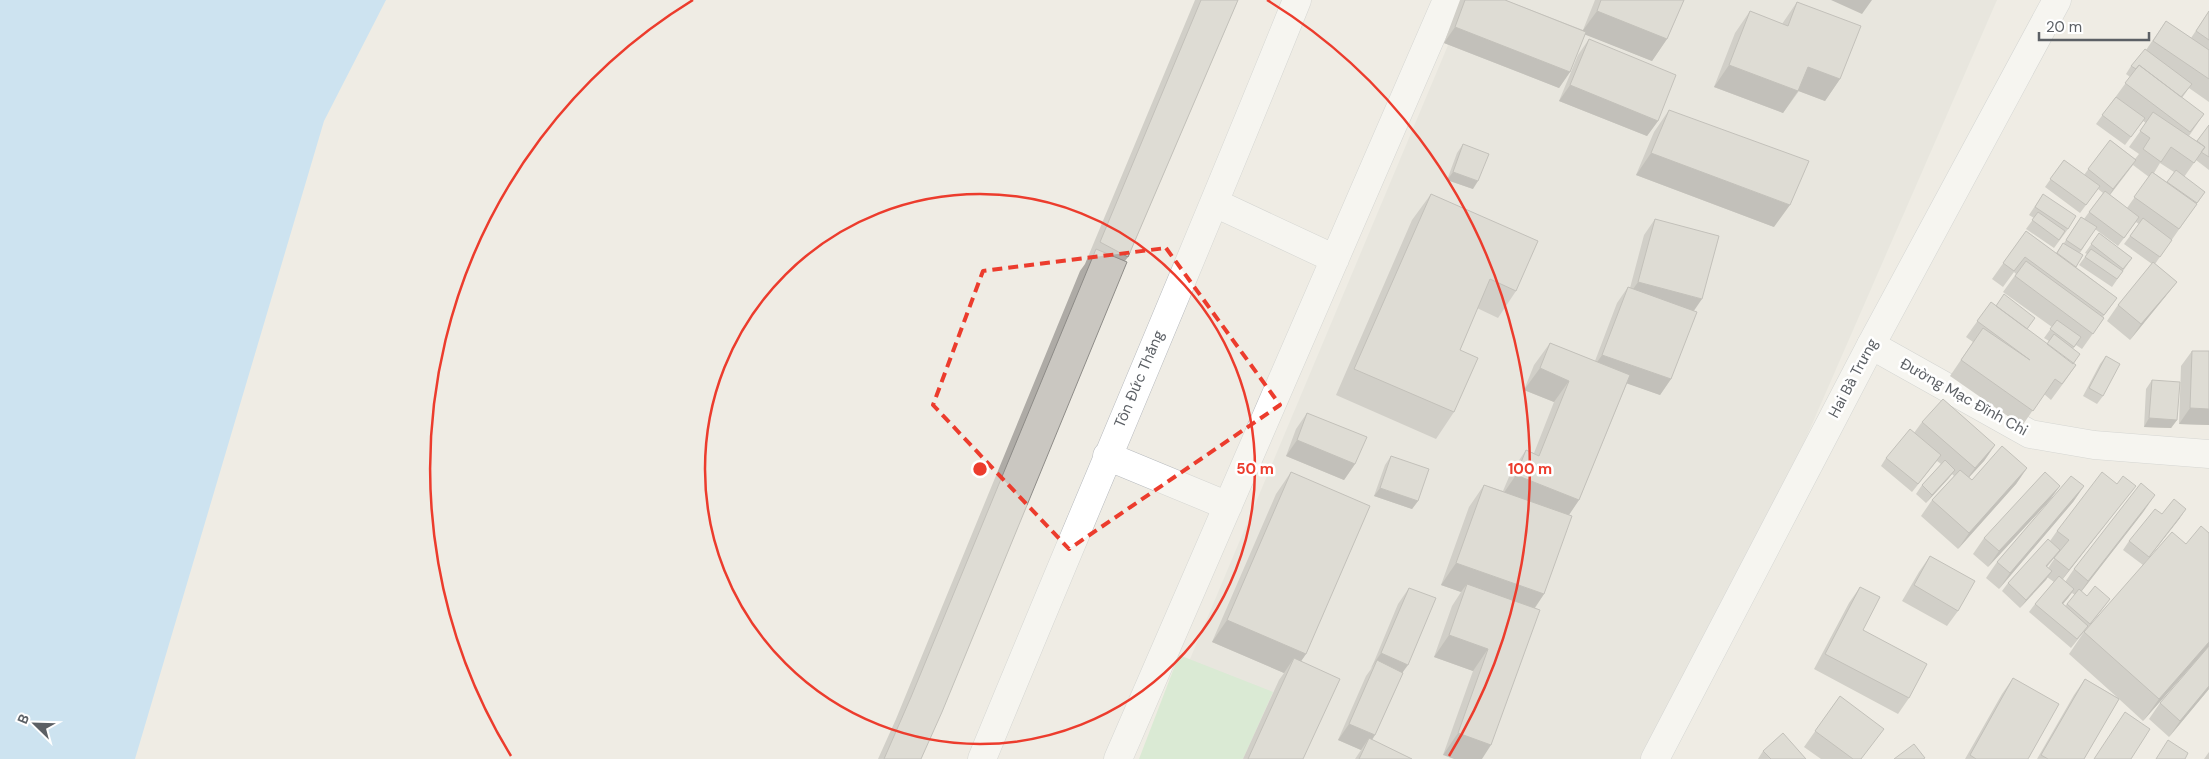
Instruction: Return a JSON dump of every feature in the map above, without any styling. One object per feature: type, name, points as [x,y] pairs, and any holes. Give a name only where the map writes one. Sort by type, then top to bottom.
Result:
[{"type":"street","name":"Tôn Đức Thắng","points":[[982,759],[1107,456],[1215,203],[1297,0]]},
{"type":"street","points":[[1118,759],[1447,0]]},
{"type":"street","name":"Hai Bà Trưng","points":[[1655,759],[1870,345],[2057,0]]},
{"type":"street","points":[[1215,203],[1335,259]]},
{"type":"street","name":"Đường Mạc Đĩnh Chi","points":[[1870,345],[2030,434],[2094,445],[2209,454]]},
{"type":"street","points":[[1107,456],[1228,506]]},
{"type":"highlighted area","points":[[1166,248],[1280,405],[1069,549],[933,405],[983,271]]},
{"type":"shaded area","points":[[1467,0],[1997,0],[1666,759],[1148,759]]},
{"type":"green space","points":[[1179,655],[1273,692],[1243,759],[1139,759]]},
{"type":"water","points":[[0,0],[386,0],[324,121],[135,759],[0,759]]},
{"type":"building","points":[[1201,0],[1238,0],[1128,257],[1100,242]]},
{"type":"building","points":[[1465,0],[1505,0],[1586,32],[1570,72],[1455,27]]},
{"type":"building","points":[[1601,0],[1684,0],[1667,39],[1597,11]]},
{"type":"building","points":[[1797,2],[1861,26],[1840,79],[1808,67],[1798,91],[1729,65],[1750,11],[1788,26]]},
{"type":"building","points":[[2209,11],[2209,40],[2196,31]]},
{"type":"building","points":[[2166,21],[2209,50],[2209,79],[2153,41]]},
{"type":"building","points":[[1589,39],[1676,75],[1658,121],[1570,85]]},
{"type":"building","points":[[2145,49],[2192,84],[2181,97],[2139,65],[2136,69],[2131,66]]},
{"type":"building","points":[[2139,65],[2204,114],[2190,132],[2125,83]]},
{"type":"building","points":[[2116,97],[2145,118],[2131,137],[2102,115]]},
{"type":"building","points":[[1669,110],[1809,161],[1790,205],[1651,153]]},
{"type":"building","points":[[2153,112],[2205,147],[2194,163],[2171,147],[2161,162],[2143,149],[2150,138],[2140,131]]},
{"type":"building","points":[[2209,125],[2209,157],[2201,152],[2205,147],[2197,141]]},
{"type":"building","points":[[2110,140],[2136,160],[2113,189],[2088,169]]},
{"type":"building","points":[[1463,144],[1489,154],[1478,181],[1453,172]]},
{"type":"building","points":[[2064,160],[2100,186],[2086,205],[2050,179]]},
{"type":"building","points":[[2176,170],[2205,192],[2197,203],[2167,182]]},
{"type":"building","points":[[2152,172],[2197,204],[2179,229],[2134,197]]},
{"type":"building","points":[[2105,191],[2139,217],[2124,238],[2089,212]]},
{"type":"building","points":[[1431,194],[1538,241],[1516,291],[1490,279],[1460,350],[1478,358],[1454,412],[1354,369]]},
{"type":"building","points":[[2043,194],[2076,216],[2068,229],[2035,207]]},
{"type":"building","points":[[2038,212],[2065,231],[2059,240],[2032,220]]},
{"type":"building","points":[[2081,217],[2097,227],[2081,250],[2066,240]]},
{"type":"building","points":[[2143,218],[2172,240],[2160,257],[2130,236]]},
{"type":"building","points":[[1655,219],[1719,236],[1702,299],[1638,282]]},
{"type":"building","points":[[2026,231],[2117,298],[2104,315],[2025,257],[2014,271],[2003,263]]},
{"type":"building","points":[[2099,233],[2132,258],[2123,269],[2091,244]]},
{"type":"building","points":[[2063,243],[2083,255],[2076,267],[2057,253]]},
{"type":"building","points":[[1096,249],[1127,262],[942,712],[921,759],[884,759],[911,697]]},
{"type":"building","points":[[2091,249],[2123,271],[2117,279],[2085,257]]},
{"type":"building","points":[[2026,261],[2104,318],[2093,334],[2015,276]]},
{"type":"building","points":[[2153,262],[2177,282],[2141,324],[2118,305]]},
{"type":"building","points":[[1628,287],[1697,312],[1671,379],[1602,355]]},
{"type":"building","points":[[2004,294],[2035,318],[2027,329],[1996,306]]},
{"type":"building","points":[[1991,302],[2076,365],[2062,384],[2055,379],[2033,411],[1961,360],[1983,328],[2030,360],[1977,321]]},
{"type":"building","points":[[2057,320],[2081,337],[2074,347],[2050,329]]},
{"type":"building","points":[[2054,334],[2080,354],[2073,364],[2047,344]]},
{"type":"building","points":[[1550,343],[1630,375],[1579,500],[1516,475],[1526,450],[1539,456],[1569,381],[1540,368]]},
{"type":"building","points":[[2192,351],[2209,351],[2209,409],[2190,408]]},
{"type":"building","points":[[2106,356],[2120,364],[2103,396],[2089,388]]},
{"type":"building","points":[[2152,380],[2180,382],[2177,420],[2149,418]]},
{"type":"building","points":[[1943,399],[1995,445],[1975,468],[1922,422]]},
{"type":"building","points":[[1307,413],[1367,437],[1355,464],[1297,440]]},
{"type":"building","points":[[1910,429],[1941,455],[1918,484],[1886,458]]},
{"type":"building","points":[[2002,446],[2027,468],[1969,533],[1932,500],[1960,470],[1972,480]]},
{"type":"building","points":[[1391,456],[1429,469],[1418,501],[1380,488]]},
{"type":"building","points":[[1945,460],[1955,470],[1932,495],[1922,485]]},
{"type":"building","points":[[1291,472],[1370,506],[1306,654],[1227,620]]},
{"type":"building","points":[[2045,472],[2060,486],[1999,551],[1984,538]]},
{"type":"building","points":[[2102,472],[2117,484],[2123,476],[2136,486],[2069,570],[2054,558],[2069,540],[2057,531]]},
{"type":"building","points":[[2071,476],[2084,486],[2010,573],[1997,562]]},
{"type":"building","points":[[2141,483],[2155,495],[2088,581],[2074,569]]},
{"type":"building","points":[[1484,485],[1572,516],[1544,594],[1456,563]]},
{"type":"building","points":[[2174,499],[2186,509],[2149,557],[2129,541],[2155,509],[2162,514]]},
{"type":"building","points":[[2201,526],[2209,533],[2209,642],[2159,699],[2084,632],[2172,532],[2186,544]]},
{"type":"building","points":[[2048,539],[2060,550],[2046,566],[2052,571],[2026,600],[2008,583]]},
{"type":"building","points":[[1930,556],[1975,581],[1958,611],[1914,585]]},
{"type":"building","points":[[2059,576],[2074,589],[2062,603],[2088,626],[2077,639],[2035,604]]},
{"type":"building","points":[[1467,584],[1540,610],[1491,745],[1458,733],[1488,649],[1449,635]]},
{"type":"building","points":[[2095,586],[2110,599],[2090,624],[2067,604],[2079,589],[2087,596]]},
{"type":"building","points":[[1860,587],[1880,597],[1863,630],[1927,664],[1909,698],[1825,654]]},
{"type":"building","points":[[1409,588],[1436,598],[1408,665],[1381,653]]},
{"type":"building","points":[[2209,646],[2209,686],[2180,721],[2160,703]]},
{"type":"building","points":[[1294,658],[1340,679],[1303,759],[1248,759]]},
{"type":"building","points":[[1377,660],[1403,673],[1375,735],[1349,724]]},
{"type":"building","points":[[2013,678],[2059,704],[2028,759],[1976,759],[1970,755]]},
{"type":"building","points":[[2085,679],[2119,699],[2084,759],[2048,759],[2041,755]]},
{"type":"building","points":[[1840,696],[1884,729],[1861,759],[1853,759],[1815,731]]},
{"type":"building","points":[[2125,712],[2150,729],[2131,759],[2094,759]]},
{"type":"building","points":[[1783,733],[1806,759],[1771,759],[1763,751]]},
{"type":"building","points":[[1369,738],[1412,759],[1359,759]]},
{"type":"building","points":[[2168,740],[2188,753],[2185,759],[2156,759]]},
{"type":"building","points":[[1914,744],[1925,758],[1894,759]]}]
